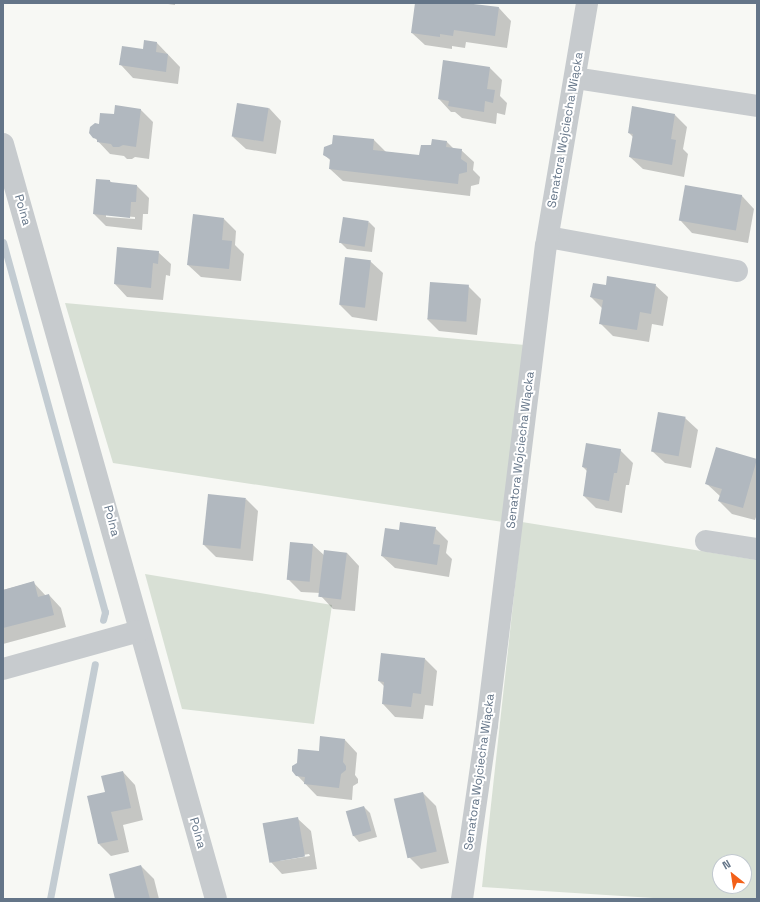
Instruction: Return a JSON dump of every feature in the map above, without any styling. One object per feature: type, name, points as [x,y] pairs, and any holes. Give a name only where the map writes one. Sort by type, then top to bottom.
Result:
[{"type":"street","name":"Senatora Wojciecha Wiącka","points":[[462,899],[487,725],[548,238],[587,3]]},
{"type":"street","points":[[575,78],[757,106]]},
{"type":"street","name":"Polna","points":[[3,144],[110,518],[139,631],[216,899]]},
{"type":"street","points":[[548,238],[737,271]]},
{"type":"street","points":[[706,541],[757,549]]},
{"type":"street","points":[[3,669],[139,631]]},
{"type":"shaded area","points":[[65,303],[525,345],[503,522],[113,463]]},
{"type":"shaded area","points":[[522,522],[757,560],[757,899],[669,899],[482,887]]},
{"type":"shaded area","points":[[145,574],[332,605],[314,724],[182,709]]},
{"type":"building","points":[[415,3],[465,3],[499,7],[495,36],[454,30],[453,36],[440,34],[440,37],[411,33]]},
{"type":"building","points":[[144,40],[157,42],[156,52],[168,54],[166,72],[119,65],[122,46],[143,49]]},
{"type":"building","points":[[443,60],[490,67],[487,89],[495,90],[493,103],[485,101],[484,112],[448,106],[449,101],[438,99]]},
{"type":"building","points":[[237,103],[269,108],[263,142],[232,137]]},
{"type":"building","points":[[115,105],[141,109],[136,147],[123,145],[113,147],[111,144],[97,142],[97,139],[93,138],[89,133],[90,127],[95,123],[99,124],[100,113],[114,114]]},
{"type":"building","points":[[632,106],[675,114],[671,139],[676,140],[672,165],[629,157],[633,134],[628,133]]},
{"type":"building","points":[[333,135],[374,139],[373,150],[419,155],[421,145],[431,145],[432,139],[447,141],[446,147],[462,149],[461,159],[467,163],[467,172],[459,174],[458,184],[329,169],[330,159],[323,155],[324,147],[332,144]]},
{"type":"building","points":[[96,179],[137,185],[136,202],[131,202],[130,218],[93,214]]},
{"type":"building","points":[[685,185],[742,195],[736,231],[679,220]]},
{"type":"building","points":[[193,214],[224,218],[222,240],[232,241],[229,269],[187,265]]},
{"type":"building","points":[[343,217],[369,221],[365,247],[339,243]]},
{"type":"building","points":[[117,247],[159,251],[158,264],[153,263],[151,288],[114,284]]},
{"type":"building","points":[[345,257],[371,260],[365,308],[339,305]]},
{"type":"building","points":[[607,276],[656,284],[651,314],[640,312],[637,330],[599,324],[603,300],[590,297],[593,283],[606,285]]},
{"type":"building","points":[[430,282],[469,285],[466,322],[427,319]]},
{"type":"building","points":[[658,412],[686,417],[679,456],[651,451]]},
{"type":"building","points":[[586,443],[621,449],[617,473],[614,473],[609,501],[583,496],[587,468],[582,467]]},
{"type":"building","points":[[716,447],[757,459],[743,508],[718,501],[722,489],[705,484]]},
{"type":"building","points":[[208,494],[246,498],[240,549],[203,545]]},
{"type":"building","points":[[400,522],[436,527],[433,544],[440,545],[437,565],[381,556],[385,528],[399,530]]},
{"type":"building","points":[[290,542],[313,544],[310,582],[287,580]]},
{"type":"building","points":[[324,550],[347,553],[341,599],[318,597]]},
{"type":"building","points":[[34,581],[38,597],[49,594],[54,615],[3,628],[3,590]]},
{"type":"building","points":[[381,653],[425,658],[421,694],[413,693],[411,707],[382,704],[384,682],[378,681]]},
{"type":"building","points":[[320,736],[345,739],[343,762],[346,766],[346,770],[341,774],[339,788],[304,784],[305,777],[296,776],[292,771],[292,766],[297,763],[298,749],[319,751]]},
{"type":"building","points":[[123,771],[131,808],[111,812],[118,840],[98,844],[87,796],[105,792],[101,776]]},
{"type":"building","points":[[423,792],[437,851],[407,858],[394,799]]},
{"type":"building","points":[[364,806],[371,831],[353,836],[346,811]]},
{"type":"building","points":[[298,817],[305,856],[269,863],[263,823]]},
{"type":"building","points":[[141,865],[150,899],[115,899],[109,874]]},
{"type":"waterway","points":[[3,242],[105,612],[103,620]]},
{"type":"waterway","points":[[50,899],[95,664]]}]
